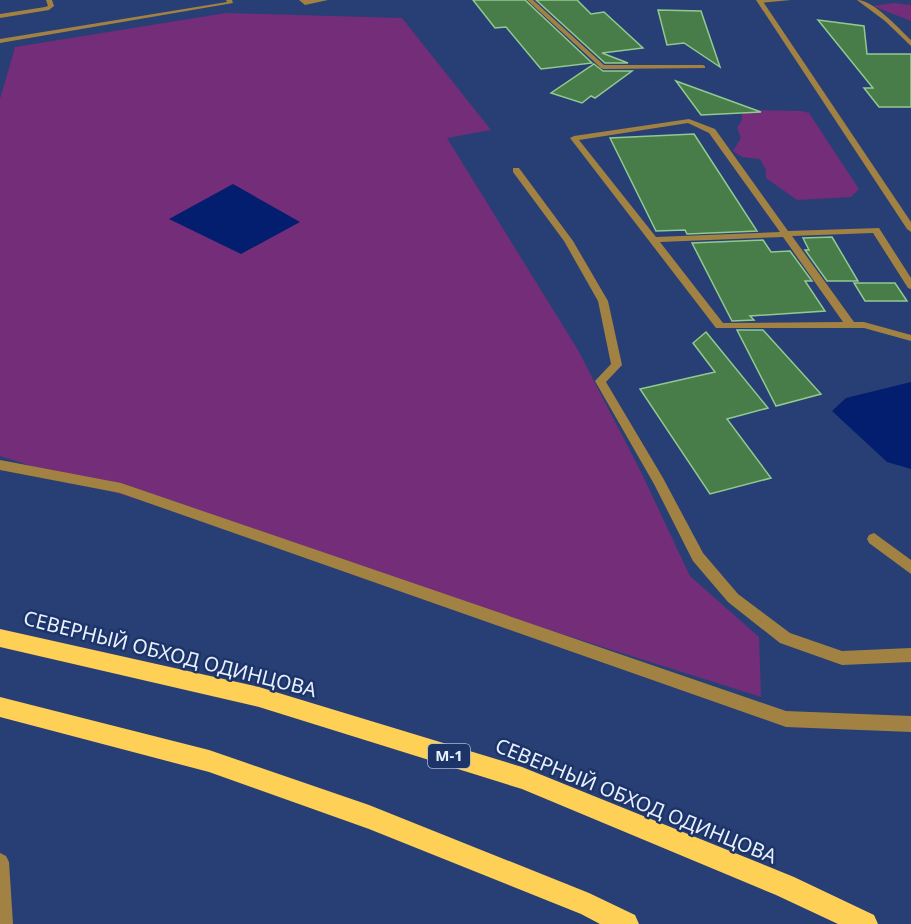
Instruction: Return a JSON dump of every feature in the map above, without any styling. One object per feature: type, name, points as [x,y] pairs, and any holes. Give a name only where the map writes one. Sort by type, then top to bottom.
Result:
[{"type":"highway","name":"СЕВЕРНЫЙ ОБХОД ОДИНЦОВА","points":[[0,638],[259,697],[522,778],[785,886],[865,924]]},
{"type":"highway","points":[[0,707],[209,761],[369,817],[589,905],[626,924]]},
{"type":"street","points":[[0,16],[47,9],[51,6],[49,0]]},
{"type":"street","points":[[302,0],[305,3],[325,0]]},
{"type":"street","points":[[530,0],[603,67],[703,67]]},
{"type":"street","points":[[759,0],[788,0]]},
{"type":"street","points":[[759,0],[911,230]]},
{"type":"street","points":[[860,0],[887,20],[911,44]]},
{"type":"street","points":[[1,43],[230,1]]},
{"type":"street","points":[[851,325],[712,131],[689,121],[574,138],[720,326],[864,325],[911,338]]},
{"type":"street","points":[[516,170],[568,241],[603,301],[617,364],[600,381],[659,481],[698,557],[733,598],[785,638],[842,658],[911,655]]},
{"type":"street","points":[[653,240],[876,230],[911,286]]},
{"type":"street","points":[[0,465],[121,488],[786,719],[911,724]]},
{"type":"street","points":[[874,538],[911,568]]},
{"type":"street","points":[[0,862],[4,924]]},
{"type":"shaded area","points":[[894,3],[911,5],[911,21],[873,6]]},
{"type":"shaded area","points":[[226,13],[402,18],[491,130],[447,138],[578,350],[641,472],[690,576],[759,637],[761,697],[0,456],[0,99],[15,47]]},
{"type":"shaded area","points":[[742,110],[809,113],[859,189],[851,197],[797,200],[766,178],[766,170],[760,159],[742,157],[733,151],[741,138],[737,128],[742,120]]},
{"type":"shaded area","points":[[233,184],[300,222],[241,254],[169,219]]},
{"type":"shaded area","points":[[911,382],[911,469],[887,462],[832,411],[846,398]]},
{"type":"building","points":[[473,0],[525,0],[592,63],[541,69],[506,27],[495,28]]},
{"type":"building","points":[[536,0],[577,0],[591,14],[604,12],[643,48],[602,53],[628,63],[605,63]]},
{"type":"building","points":[[658,10],[701,11],[720,67],[684,43],[667,45]]},
{"type":"building","points":[[818,20],[864,26],[867,54],[911,54],[911,107],[879,107],[864,88],[873,88]]},
{"type":"building","points":[[594,64],[603,71],[632,71],[595,98],[591,96],[582,103],[551,93]]},
{"type":"building","points":[[676,81],[761,112],[701,115]]},
{"type":"building","points":[[694,134],[757,231],[687,234],[685,230],[656,231],[610,138]]},
{"type":"building","points":[[832,237],[858,281],[827,281],[805,250],[809,250],[803,238]]},
{"type":"building","points":[[763,240],[771,252],[790,251],[812,281],[805,281],[825,311],[750,316],[754,320],[732,321],[692,243]]},
{"type":"building","points":[[854,283],[895,283],[907,301],[865,301]]},
{"type":"building","points":[[737,330],[763,330],[821,394],[776,406]]},
{"type":"building","points":[[706,332],[768,408],[727,419],[771,478],[710,494],[640,389],[715,372],[693,343]]}]
